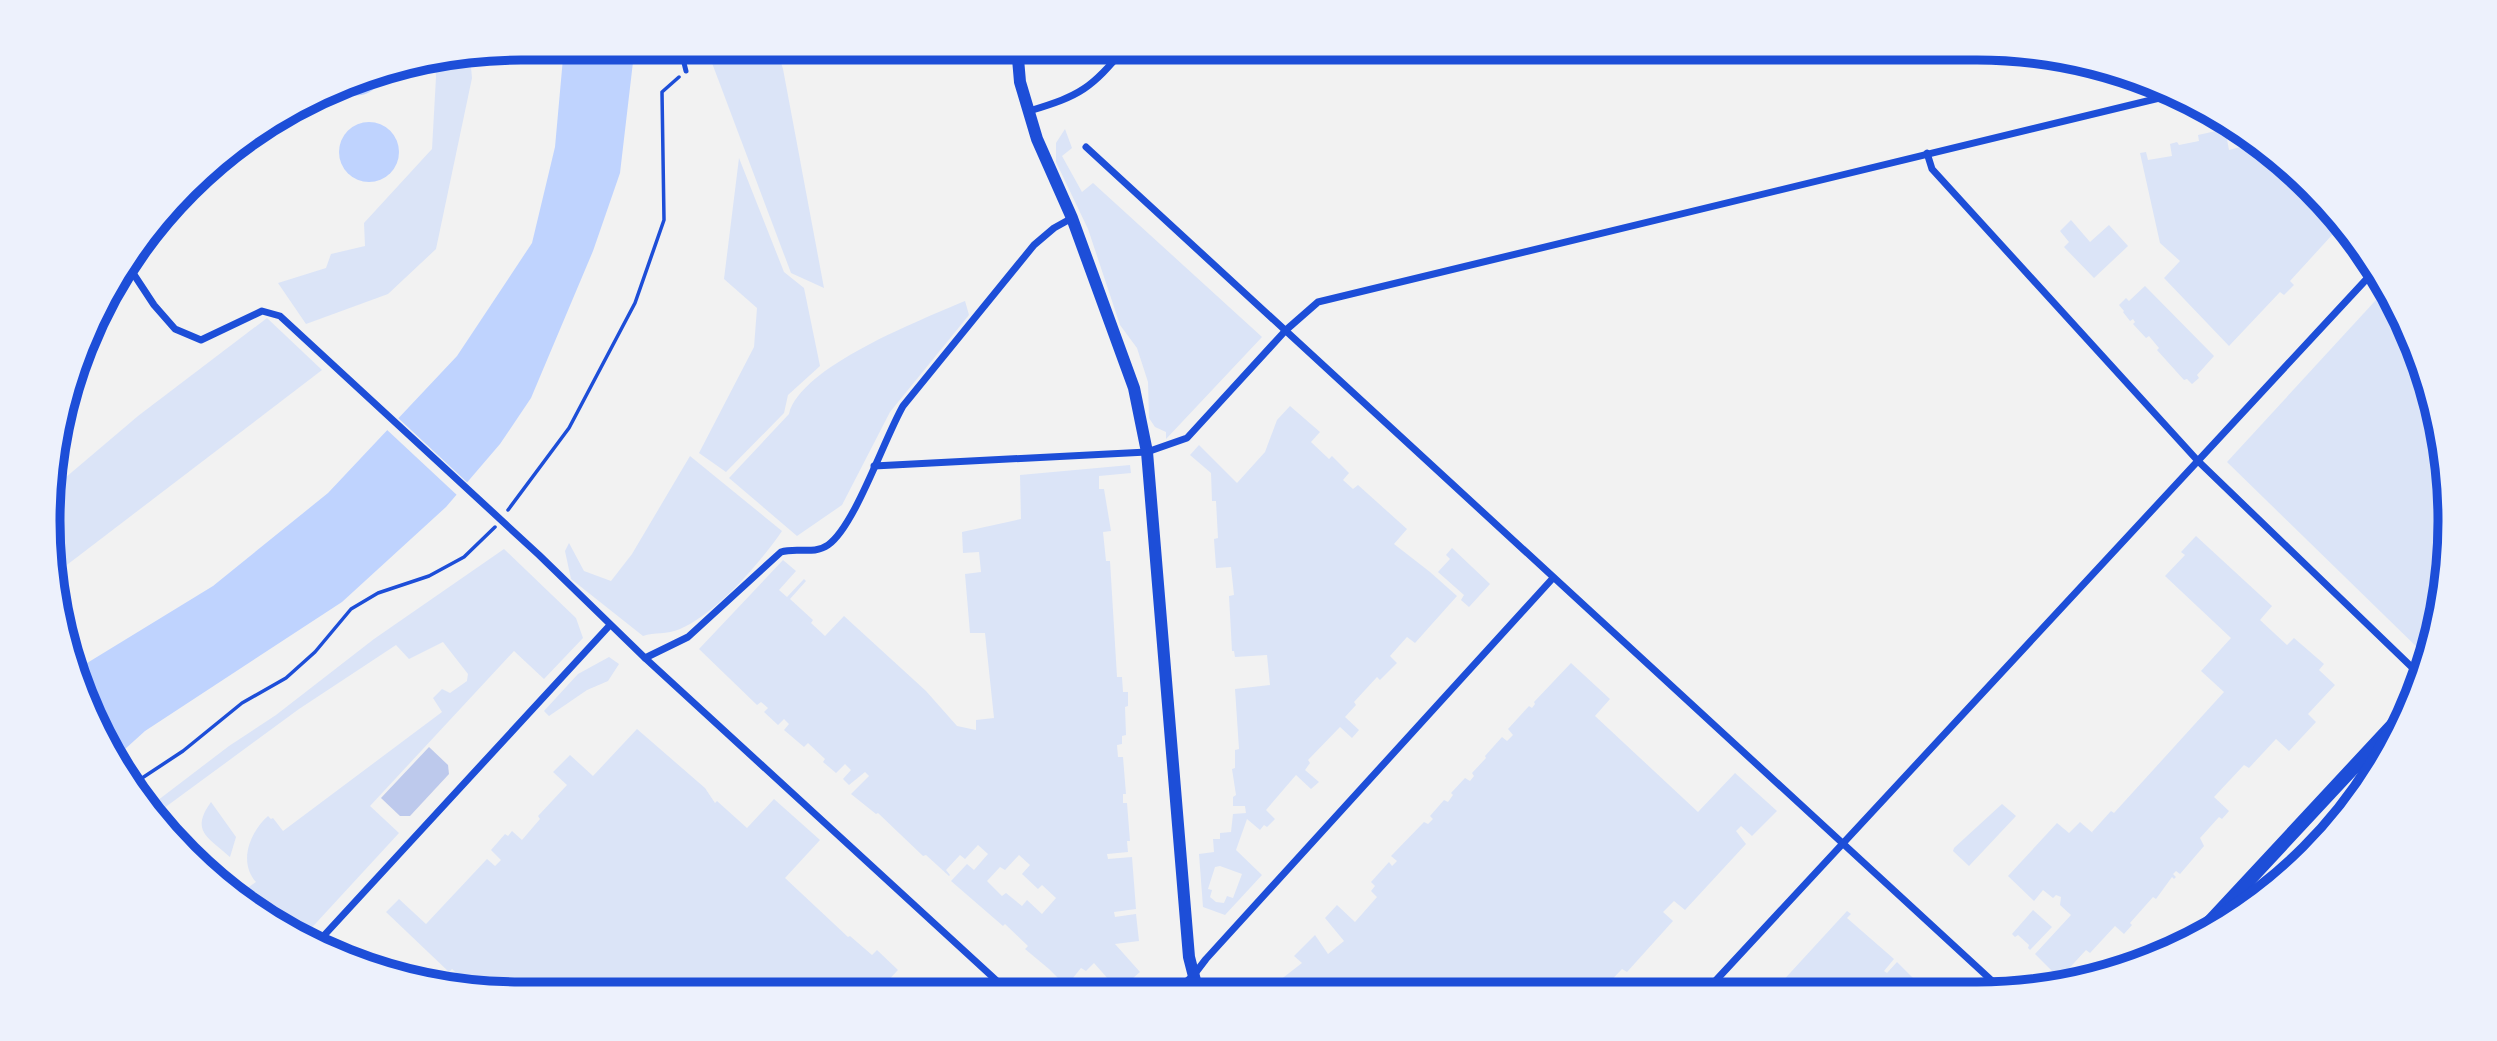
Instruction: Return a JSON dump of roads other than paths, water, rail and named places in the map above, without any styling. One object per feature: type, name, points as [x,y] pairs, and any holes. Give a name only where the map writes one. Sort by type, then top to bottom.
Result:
[{"type":"main road","points":[[2218,913],[2385,734]]},
{"type":"street","points":[[1018,60],[1020,82],[1037,139],[1072,218],[1134,388],[1147,452],[1189,957],[1195,982]]},
{"type":"street","points":[[1029,111],[1081,93],[1100,78],[1115,60]]},
{"type":"street","points":[[874,466],[1147,452],[1187,438],[1286,330],[1318,302],[2160,98]]},
{"type":"street","points":[[1086,147],[1992,982]]},
{"type":"street","points":[[1927,153],[1932,169],[2198,461],[2413,668]]},
{"type":"street","points":[[645,658],[688,637],[781,552],[791,549],[815,550],[827,545],[840,533],[903,406],[1034,245],[1054,228],[1072,218]]},
{"type":"street","points":[[132,272],[175,329],[201,341],[262,311],[280,316],[320,350],[645,658],[999,982]]},
{"type":"street","points":[[1713,982],[2368,277]]},
{"type":"street","points":[[1186,982],[1553,579]]},
{"type":"street","points":[[323,937],[610,625]]},
{"type":"lane","points":[[683,60],[686,71]]},
{"type":"water","points":[[563,60],[633,60],[620,173],[593,251],[531,398],[500,444],[446,507],[342,602],[145,731],[122,752],[83,666],[213,586],[328,493],[457,356],[532,243],[555,147]]},
{"type":"water","points":[[379,82],[366,94],[347,94]]},
{"type":"water","points":[[369,122],[386,127],[394,135],[399,152],[394,169],[386,177],[369,182],[352,177],[344,169],[339,152],[344,135],[352,127]]}]
